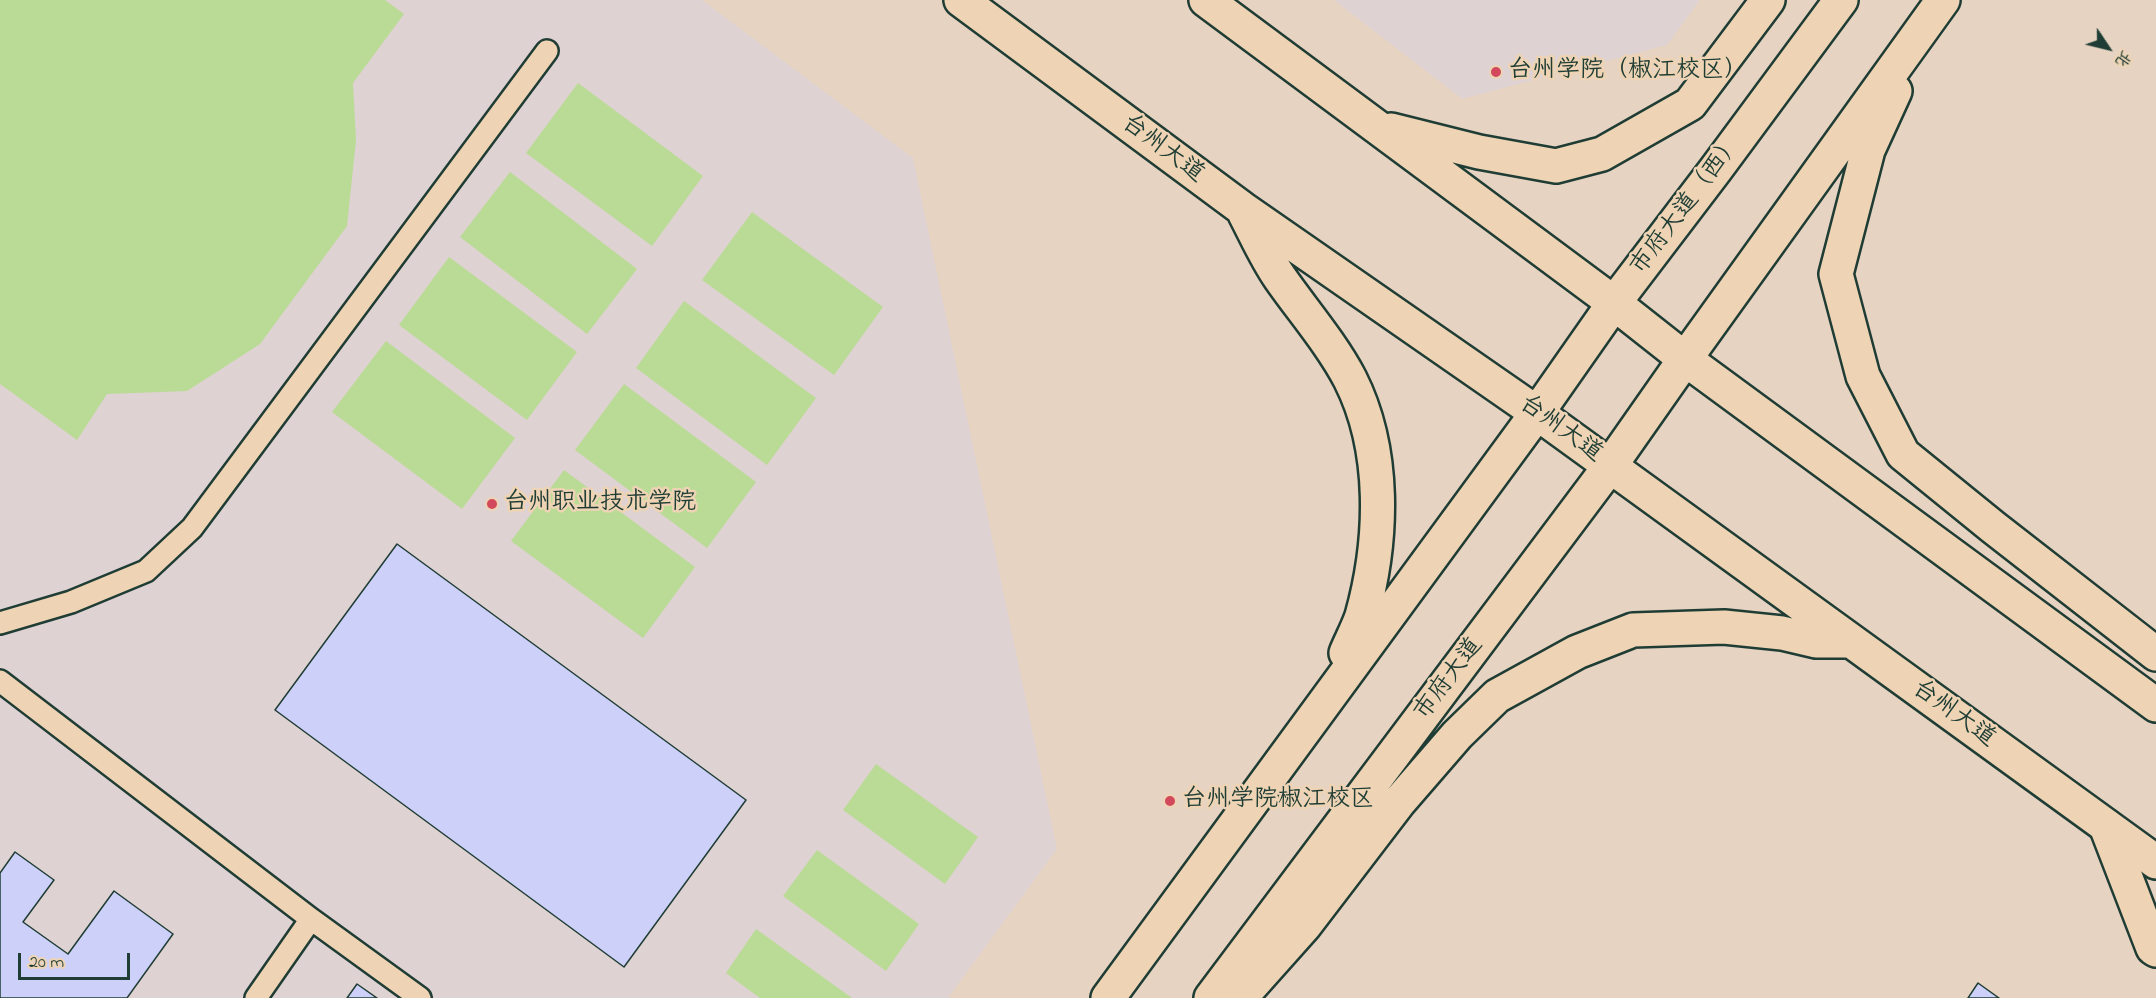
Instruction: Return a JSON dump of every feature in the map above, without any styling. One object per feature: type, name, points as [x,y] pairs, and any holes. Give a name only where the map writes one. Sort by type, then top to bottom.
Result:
[{"type":"main road","name":"台州大道","points":[[961,0],[1243,209],[1537,413],[2156,862]]},
{"type":"main road","points":[[1206,0],[1614,303],[1685,359],[2156,705]]},
{"type":"main road","points":[[1374,125],[1479,153],[1557,166],[1602,154],[1690,104],[1768,0]]},
{"type":"main road","name":"市府大道（西）","points":[[1537,413],[1614,303],[1716,170],[1841,0]]},
{"type":"main road","points":[[1685,359],[1936,9]]},
{"type":"main road","points":[[1936,9],[1868,150],[1836,274],[1863,376],[1903,454],[2156,654]]},
{"type":"main road","points":[[1243,209],[1279,276],[1306,312],[1349,379],[1366,418],[1377,480],[1376,551],[1362,618],[1326,701]]},
{"type":"main road","name":"市府大道","points":[[1211,998],[1610,466],[1685,359]]},
{"type":"main road","points":[[1108,998],[1537,413]]},
{"type":"main road","points":[[1240,998],[1305,925],[1399,802],[1457,735],[1497,696],[1577,652],[1633,630],[1724,627],[1782,633],[1816,641],[1851,641]]},
{"type":"main road","points":[[2106,826],[2153,948],[2156,950]]},
{"type":"lane","points":[[0,623],[71,602],[146,571],[192,528],[547,51]]},
{"type":"lane","points":[[0,681],[311,919],[420,998]]},
{"type":"lane","points":[[256,998],[311,919]]},
{"type":"shaded area","name":"台州职业技术学院","points":[[0,0],[702,0],[913,158],[1057,849],[948,998],[0,998]]},
{"type":"shaded area","name":"台州学院（椒江校区）","points":[[1334,0],[1700,0],[1667,45],[1462,99]]},
{"type":"green space","points":[[0,0],[385,0],[404,14],[353,83],[356,140],[347,226],[260,344],[187,391],[107,394],[77,440],[0,384]]},
{"type":"green space","points":[[578,83],[703,176],[652,246],[526,153]]},
{"type":"green space","points":[[510,172],[637,269],[587,334],[460,237]]},
{"type":"green space","points":[[752,212],[883,307],[834,375],[702,280]]},
{"type":"green space","points":[[449,257],[577,352],[527,420],[399,325]]},
{"type":"green space","points":[[684,301],[816,398],[767,465],[636,368]]},
{"type":"green space","points":[[386,341],[515,438],[462,509],[332,412]]},
{"type":"green space","points":[[624,384],[756,482],[707,548],[575,450]]},
{"type":"green space","points":[[564,470],[695,567],[643,638],[511,541]]},
{"type":"green space","points":[[876,764],[978,837],[945,884],[843,810]]},
{"type":"green space","points":[[817,850],[919,924],[886,971],[783,896]]},
{"type":"green space","points":[[756,929],[852,998],[760,998],[726,973]]},
{"type":"building","points":[[397,544],[746,800],[624,967],[275,710]]},
{"type":"building","points":[[15,852],[54,880],[23,922],[68,954],[114,891],[173,934],[127,998],[0,998],[0,873]]},
{"type":"building","points":[[1978,983],[1999,998],[1968,998]]},
{"type":"building","points":[[357,984],[377,998],[347,998]]},
{"type":"place","name":"台州学院（椒江校区）","points":[[1496,72]]},
{"type":"place","name":"台州职业技术学院","points":[[492,504]]},
{"type":"place","name":"台州学院椒江校区","points":[[1170,801]]}]
